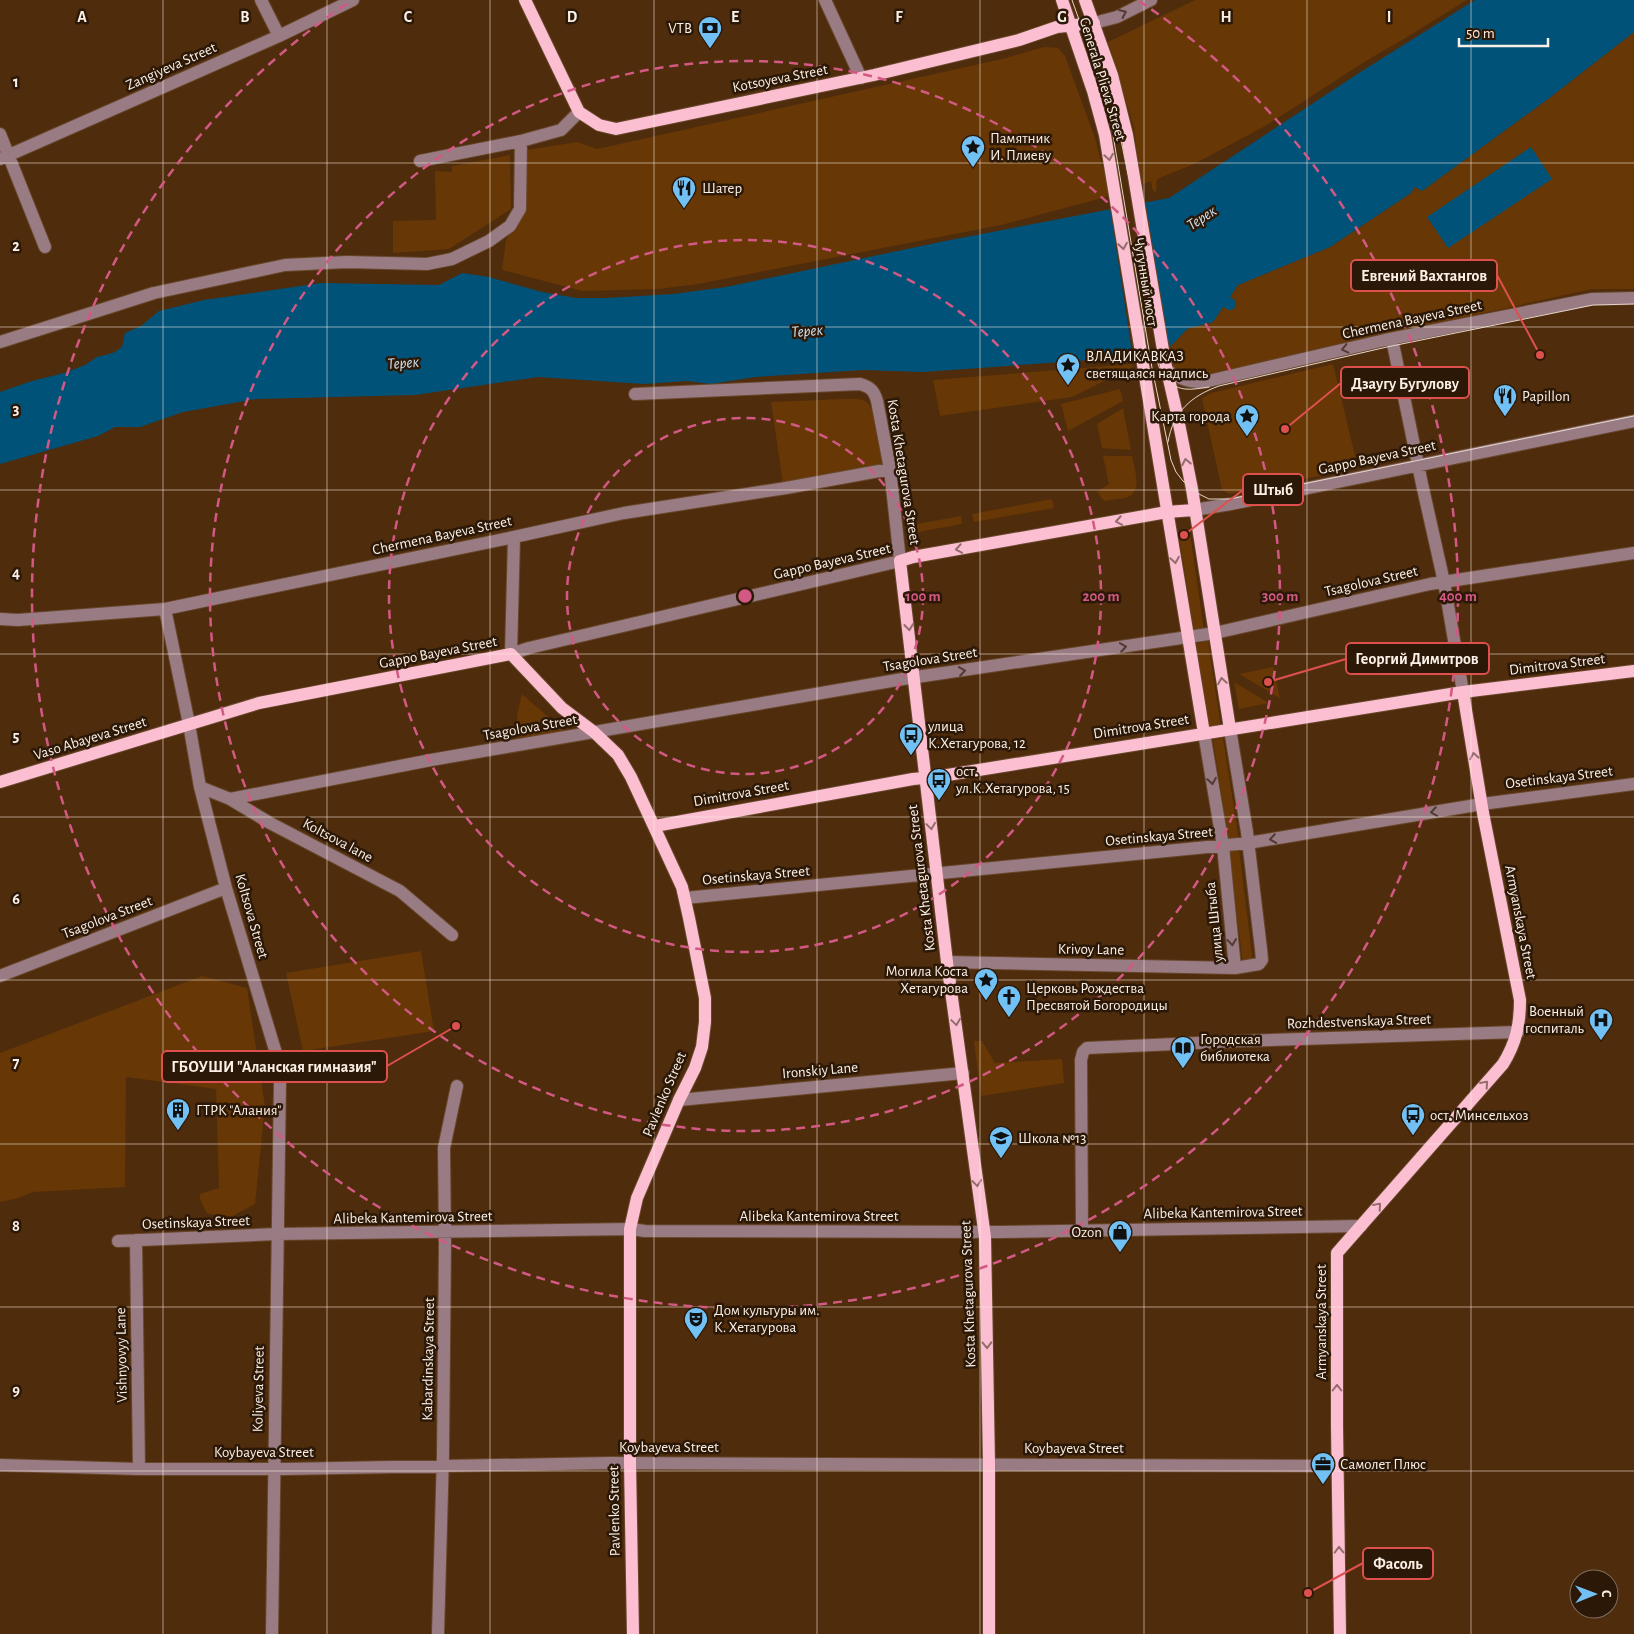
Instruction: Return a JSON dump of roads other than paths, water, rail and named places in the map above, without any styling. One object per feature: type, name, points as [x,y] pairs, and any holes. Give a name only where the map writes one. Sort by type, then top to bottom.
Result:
[{"type":"main road","points":[[525,0],[579,112]]},
{"type":"main road","name":"Generala Plieva Street","points":[[1062,0],[1093,91],[1105,135],[1115,198]]},
{"type":"main road","name":"Generala Plieva Street","points":[[1085,0],[1120,103],[1136,192]]},
{"type":"main road","name":"Kotsoyeva Street","points":[[579,112],[599,125],[616,129],[861,78],[1019,40],[1057,27],[1094,23]]},
{"type":"main road","name":"Чугунный мост","points":[[1136,192],[1166,366],[1177,414],[1194,510]]},
{"type":"main road","name":"Чугунный мост","points":[[1115,198],[1167,512]]},
{"type":"main road","name":"Gappo Bayeva Street","points":[[900,561],[913,557],[1167,512],[1194,510]]},
{"type":"main road","name":"улица Штыба","points":[[1194,510],[1230,729]]},
{"type":"main road","name":"улица Штыба","points":[[1167,512],[1204,733]]},
{"type":"main road","name":"Kosta Khetagurova Street","points":[[900,561],[947,962],[984,1232],[989,1464],[989,1634]]},
{"type":"main road","name":"Gappo Bayeva Street","points":[[189,724],[259,703],[511,654]]},
{"type":"main road","name":"Pavlenko Street","points":[[511,654],[562,708],[594,732],[618,755],[631,777],[682,888],[705,998],[702,1048],[695,1068],[637,1198],[630,1229],[630,1463],[633,1634]]},
{"type":"main road","name":"Dimitrova Street","points":[[655,826],[925,778],[1204,733],[1463,692],[1634,671]]},
{"type":"main road","name":"Armyanskaya Street","points":[[1340,1634],[1337,1253],[1502,1064],[1511,1051],[1520,1021],[1520,1000],[1482,804],[1463,692]]},
{"type":"main road","name":"Vaso Abayeva Street","points":[[0,782],[130,744],[189,724]]},
{"type":"street","points":[[261,0],[279,36]]},
{"type":"street","name":"Zangiyeva Street","points":[[4,157],[279,36],[353,0]]},
{"type":"street","points":[[825,0],[861,78]]},
{"type":"street","name":"Kotsoyeva Street","points":[[1094,23],[1116,17],[1150,0]]},
{"type":"street","points":[[420,161],[521,141],[561,130],[579,112]]},
{"type":"street","points":[[0,134],[4,157],[45,247]]},
{"type":"street","points":[[0,342],[154,293],[285,265],[347,262],[427,264],[452,259],[489,241],[510,226],[520,209],[521,141]]},
{"type":"street","name":"Chermena Bayeva Street","points":[[1166,366],[1175,377],[1189,382],[1198,382],[1392,339],[1592,299],[1634,298]]},
{"type":"street","name":"Armyanskaya Street","points":[[1392,339],[1444,582],[1463,692]]},
{"type":"street","name":"Kosta Khetagurova Street","points":[[635,394],[860,384],[869,387],[874,391],[877,400],[890,470],[900,561]]},
{"type":"street","name":"Gappo Bayeva Street","points":[[1194,510],[1634,421]]},
{"type":"street","name":"Chermena Bayeva Street","points":[[0,619],[18,620],[165,609],[624,513],[890,470]]},
{"type":"street","points":[[511,654],[514,537]]},
{"type":"street","name":"Tsagolova Street","points":[[230,799],[431,760],[914,678],[1215,633],[1444,582],[1634,553]]},
{"type":"street","name":"Gappo Bayeva Street","points":[[511,654],[529,648],[900,561]]},
{"type":"street","name":"Koltsova Street","points":[[165,609],[200,787],[226,888],[279,1063],[276,1234]]},
{"type":"street","name":"улица Штыба","points":[[1204,733],[1222,846],[1235,968],[1259,964],[1262,960],[1248,843],[1230,729]]},
{"type":"street","name":"Osetinskaya Street","points":[[685,898],[1248,843],[1482,804],[1634,784]]},
{"type":"street","name":"Koltsova lane","points":[[200,787],[230,799],[270,823],[400,892],[452,935]]},
{"type":"street","name":"Tsagolova Street","points":[[0,976],[226,888]]},
{"type":"street","name":"Krivoy Lane","points":[[947,962],[1235,968]]},
{"type":"street","name":"Rozhdestvenskaya Street","points":[[1082,1231],[1081,1060],[1083,1052],[1087,1048],[1518,1032]]},
{"type":"street","name":"Ironskiy Lane","points":[[680,1100],[963,1074]]},
{"type":"street","name":"Kabardinskaya Street","points":[[438,1634],[445,1233],[444,1148],[457,1086]]},
{"type":"street","name":"Alibeka Kantemirova Street","points":[[276,1234],[630,1229],[645,1231],[984,1232],[1361,1226]]},
{"type":"street","name":"Osetinskaya Street","points":[[118,1241],[276,1234]]},
{"type":"street","name":"Koliyeva Street","points":[[272,1634],[276,1234]]},
{"type":"street","name":"Vishnyovyy Lane","points":[[136,1240],[139,1469]]},
{"type":"street","name":"Koybayeva Street","points":[[0,1465],[139,1469],[273,1469],[630,1463],[1338,1466]]},
{"type":"water","name":"Терек","points":[[1475,0],[1634,0],[1634,32],[1548,99],[1422,191],[1415,187],[1411,193],[1330,247],[1238,285],[1213,322],[1187,329],[1170,347],[1131,357],[923,372],[863,370],[755,377],[711,384],[687,381],[644,384],[538,377],[415,395],[256,399],[183,412],[140,427],[115,427],[98,436],[0,464],[0,392],[64,373],[85,365],[97,357],[113,353],[122,347],[125,333],[141,326],[159,311],[204,300],[321,283],[439,285],[462,273],[489,277],[542,292],[576,298],[673,294],[726,287],[945,241],[1169,198],[1362,71]]},
{"type":"water","points":[[1531,147],[1552,179],[1448,248],[1427,217]]},
{"type":"waterway","points":[[1214,292],[1230,304]]},
{"type":"tram line","points":[[1072,0],[1097,70],[1111,123],[1152,368],[1171,460],[1176,472],[1183,481],[1199,494],[1209,499],[1230,499],[1634,416]]},
{"type":"tram line","points":[[1120,135],[1128,174]]},
{"type":"tram line","points":[[1168,442],[1174,422],[1185,407],[1200,395],[1219,386],[1387,347],[1593,305],[1634,304]]},
{"type":"tram line","points":[[1156,355],[1161,372],[1173,385],[1188,389],[1209,387]]},
{"type":"place","name":"VTB","points":[[710,49]]},
{"type":"place","name":"Памятник И. Плиеву","points":[[973,168]]},
{"type":"place","name":"Шатер","points":[[684,209]]},
{"type":"place","name":"Евгений Вахтангов","points":[[1540,355]]},
{"type":"place","name":"ВЛАДИКАВКАЗ светящаяся надпись","points":[[1068,386]]},
{"type":"place","name":"Papillon","points":[[1505,417]]},
{"type":"place","name":"Дзаугу Бугулову","points":[[1285,429]]},
{"type":"place","name":"Карта города","points":[[1247,437]]},
{"type":"place","name":"Штыб","points":[[1184,535]]},
{"type":"place","name":"Георгий Димитров","points":[[1268,682]]},
{"type":"place","name":"улица К.Хетагурова, 12","points":[[911,756]]},
{"type":"place","name":"ост. ул.К.Хетагурова, 15","points":[[939,801]]},
{"type":"place","name":"Могила Коста Хетагурова","points":[[986,1001]]},
{"type":"place","name":"Церковь Рождества Пресвятой Богородицы","points":[[1009,1018]]},
{"type":"place","name":"ГБОУШИ \"Аланская гимназия\"","points":[[456,1026]]},
{"type":"place","name":"Военный госпиталь","points":[[1601,1041]]},
{"type":"place","name":"Городская библиотека","points":[[1183,1069]]},
{"type":"place","name":"ГТРК \"Алания\"","points":[[178,1131]]},
{"type":"place","name":"ост. Минсельхоз","points":[[1413,1136]]},
{"type":"place","name":"Школа №13","points":[[1001,1159]]},
{"type":"place","name":"Ozon","points":[[1120,1253]]},
{"type":"place","name":"Дом культуры им. К. Хетагурова","points":[[696,1340]]},
{"type":"place","name":"Самолет Плюс","points":[[1323,1485]]},
{"type":"place","name":"Фасоль","points":[[1308,1593]]}]
